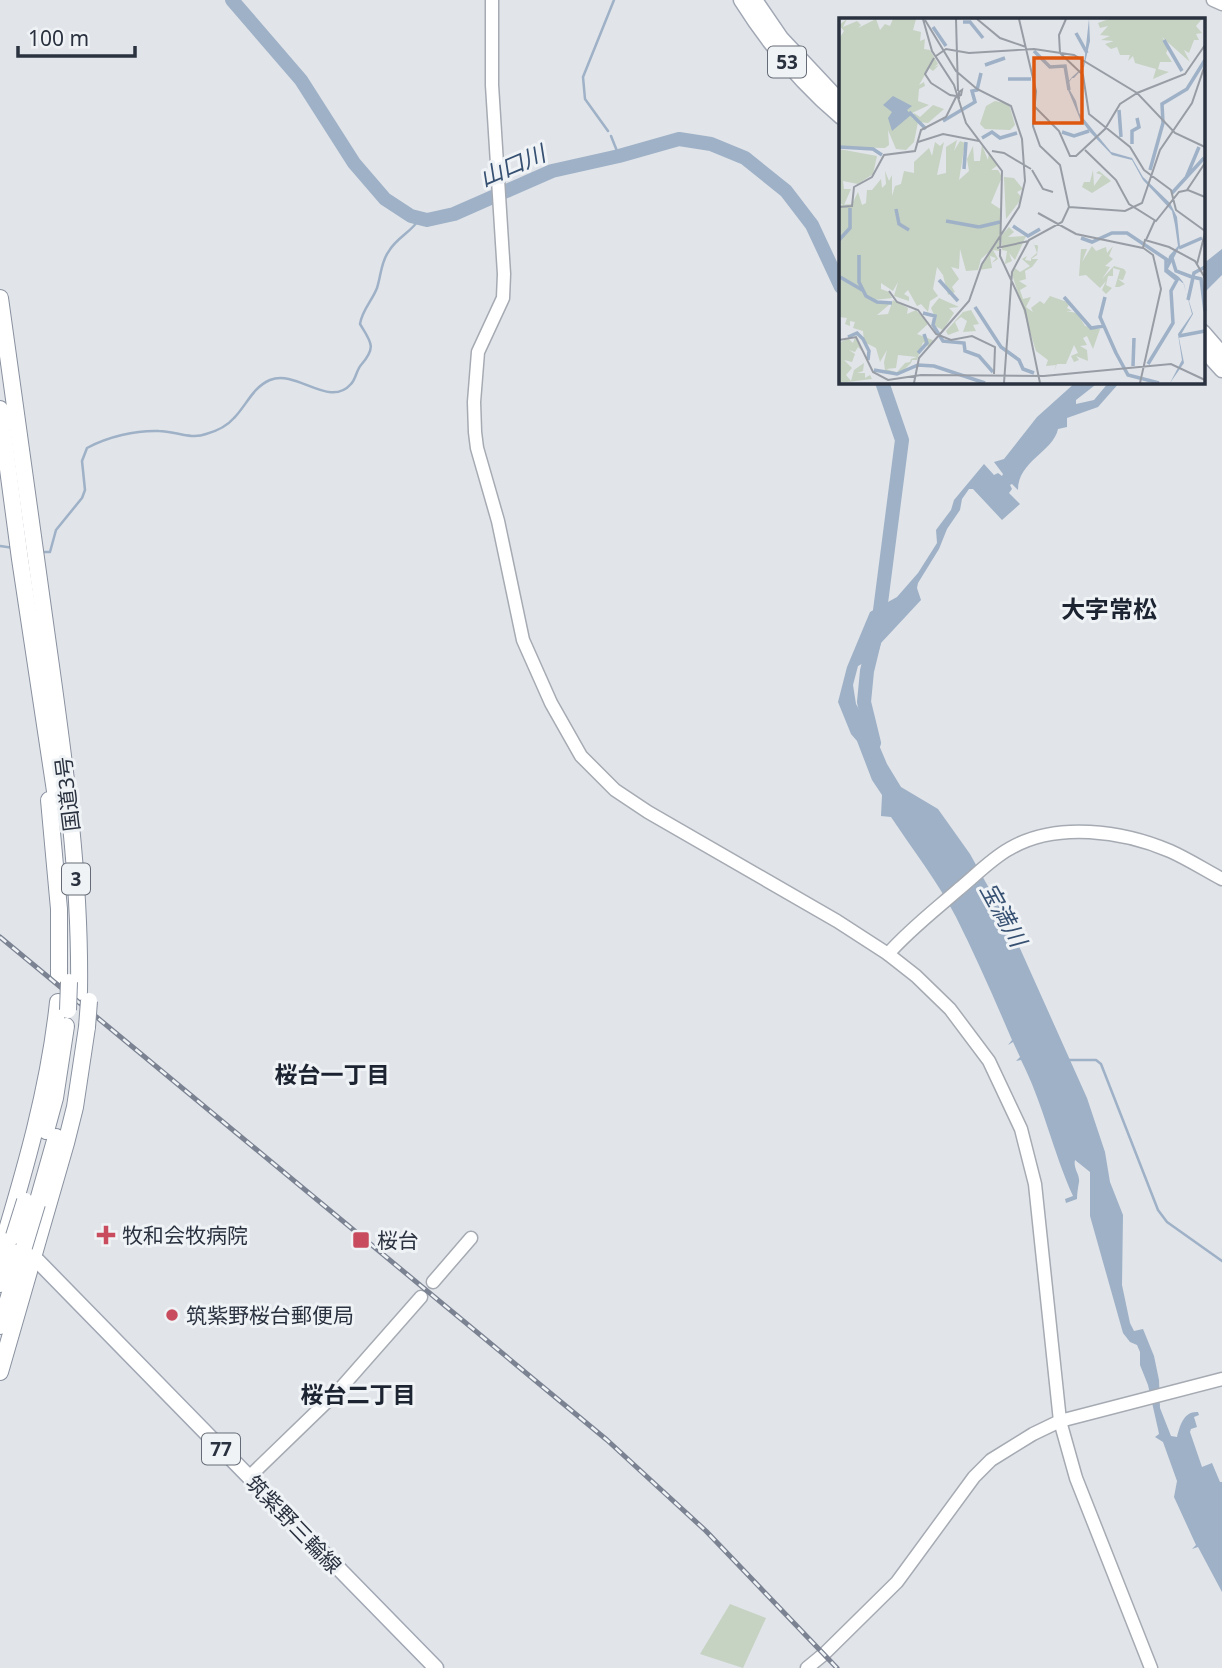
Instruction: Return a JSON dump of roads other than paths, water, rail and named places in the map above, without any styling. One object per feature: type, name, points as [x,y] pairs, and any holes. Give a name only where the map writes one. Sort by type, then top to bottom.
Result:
[{"type":"highway","name":"国道3号","points":[[0,298],[25,538],[57,767]]},
{"type":"highway","name":"国道3号","points":[[0,409],[25,538]]},
{"type":"highway","points":[[0,1372],[75,1107],[72,1014],[74,987],[89,904],[73,786],[57,767],[48,790],[59,909],[74,987],[72,1014],[55,1098],[1,1322]]},
{"type":"highway","points":[[0,1253],[4,1224],[35,1135],[45,1088],[72,1014]]},
{"type":"highway","points":[[0,1284],[31,1202]]},
{"type":"main road","name":"53","points":[[741,0],[759,27],[803,81],[839,115]]},
{"type":"main road","name":"53","points":[[755,0],[781,38],[839,100]]},
{"type":"main road","points":[[1204,333],[1222,354]]},
{"type":"main road","points":[[1204,350],[1222,370]]},
{"type":"main road","name":"筑紫野三輪線","points":[[4,1224],[32,1256],[436,1668]]},
{"type":"street","points":[[492,0],[492,85],[504,274],[503,299],[478,352],[474,402],[475,432],[498,521],[523,640],[551,703],[581,755],[594,771],[630,801],[888,954],[934,993],[963,1024],[989,1061],[1021,1129],[1035,1184],[1060,1421],[1076,1478],[1151,1668]]},
{"type":"street","points":[[1213,0],[1222,4]]},
{"type":"street","points":[[888,954],[985,867],[1009,849],[1032,839],[1082,832],[1117,835],[1171,852],[1222,879]]},
{"type":"street","points":[[433,1282],[471,1238]]},
{"type":"street","points":[[249,1477],[340,1389],[421,1297]]},
{"type":"street","points":[[807,1668],[897,1582],[974,1476],[998,1456],[1060,1421],[1222,1379]]},
{"type":"water","points":[[1222,249],[1222,275],[1204,293],[1204,263]]},
{"type":"water","points":[[1075,383],[1098,383],[1076,400],[1076,404],[1094,400],[1108,383],[1119,383],[1098,407],[1067,418],[1067,427],[1058,429],[1050,444],[1024,471],[1018,490],[1010,485],[1012,489],[1009,493],[1020,504],[1002,520],[973,489],[969,489],[939,549],[918,583],[921,600],[881,643],[877,656],[858,666],[853,685],[856,704],[901,787],[938,809],[970,854],[1010,926],[1087,1098],[1105,1152],[1110,1182],[1123,1215],[1122,1285],[1130,1323],[1134,1331],[1143,1329],[1154,1356],[1159,1380],[1160,1408],[1171,1436],[1177,1437],[1186,1416],[1198,1412],[1199,1415],[1194,1417],[1197,1427],[1190,1432],[1202,1467],[1212,1463],[1222,1482],[1222,1592],[1198,1547],[1192,1549],[1196,1545],[1174,1497],[1177,1481],[1163,1442],[1155,1437],[1159,1434],[1148,1385],[1140,1365],[1140,1352],[1137,1345],[1130,1342],[1123,1333],[1090,1216],[1090,1172],[1075,1160],[1079,1179],[1077,1199],[1066,1203],[1065,1199],[1073,1196],[1036,1093],[1021,1060],[1016,1061],[1020,1057],[1013,1042],[1008,1045],[1012,1040],[985,978],[956,917],[933,879],[891,817],[881,816],[882,795],[872,780],[838,702],[847,667],[870,612],[897,597],[918,573],[937,543],[936,530],[951,510],[954,500],[984,464],[994,475],[998,473],[1002,476],[994,462],[1004,459],[1037,417]]},
{"type":"waterway","name":"山口川","points":[[232,0],[301,80],[354,163],[385,199],[411,216],[427,220],[454,214],[552,171],[679,139],[711,144],[745,158],[786,191],[812,225],[839,283]]},
{"type":"waterway","points":[[608,131],[585,99],[583,77],[614,0]]},
{"type":"waterway","points":[[611,136],[619,156]]},
{"type":"waterway","points":[[41,552],[50,552],[56,530],[82,498],[85,490],[82,461],[87,448],[131,433],[165,431],[200,436],[214,431],[231,421],[254,392],[270,380],[291,380],[333,392],[342,391],[351,384],[371,349],[360,324],[377,288],[384,259],[392,246],[420,218]]},
{"type":"waterway","name":"山口川","points":[[874,743],[864,702],[867,671],[878,626],[902,440],[882,383]]},
{"type":"waterway","points":[[0,546],[14,548]]},
{"type":"waterway","points":[[1069,1060],[1096,1060],[1101,1064],[1158,1210],[1167,1222],[1222,1261]]},
{"type":"railway","points":[[0,937],[607,1440],[706,1531],[837,1668]]},
{"type":"place","name":"牧和会牧病院","points":[[106,1235]]},
{"type":"place","name":"桜台","points":[[361,1240]]},
{"type":"place","name":"筑紫野桜台郵便局","points":[[172,1315]]},
{"type":"district","name":"大字常松","points":[[1109,608]]},
{"type":"district","name":"桜台一丁目","points":[[332,1074]]},
{"type":"district","name":"桜台二丁目","points":[[358,1394]]},
{"type":"water label","name":"宝満川","points":[[1004,914]]}]
